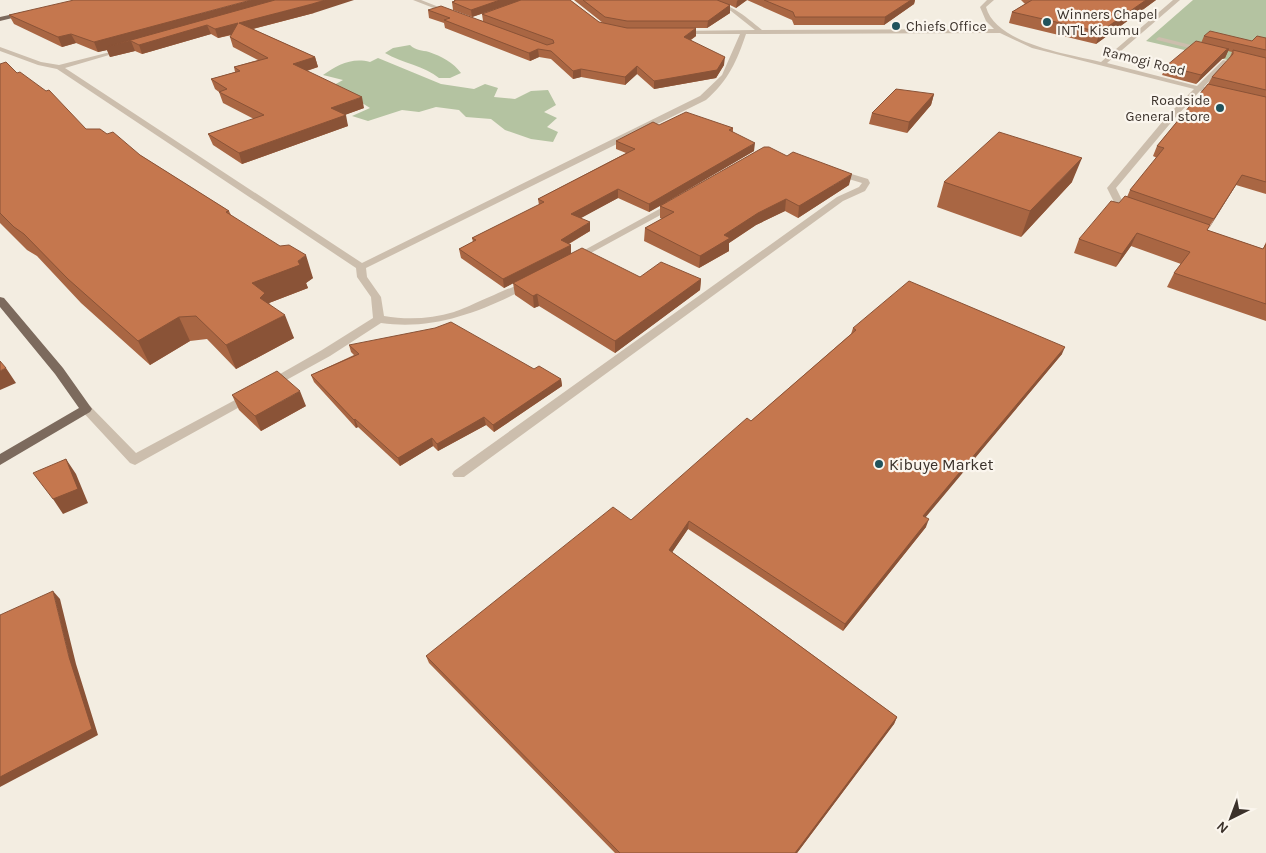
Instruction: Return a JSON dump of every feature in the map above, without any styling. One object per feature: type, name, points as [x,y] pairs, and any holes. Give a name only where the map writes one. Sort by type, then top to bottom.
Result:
[{"type":"main road","points":[[0,19],[36,11]]},
{"type":"main road","points":[[0,300],[59,371],[86,409],[0,460]]},
{"type":"street","points":[[416,0],[462,17]]},
{"type":"street","points":[[706,0],[733,10],[760,31]]},
{"type":"street","name":"Ramogi Road","points":[[991,0],[983,7],[983,12],[1001,31],[1012,38],[1034,47],[1209,91]]},
{"type":"street","points":[[1102,64],[1177,0]]},
{"type":"street","points":[[362,267],[703,98],[720,85],[731,68],[744,31]]},
{"type":"street","points":[[673,32],[1001,31]]},
{"type":"street","points":[[1142,213],[1118,202],[1112,194],[1111,188],[1171,117],[1226,58],[1159,39]]},
{"type":"street","points":[[59,67],[133,46]]},
{"type":"street","points":[[0,49],[40,64],[59,67],[362,267]]},
{"type":"street","points":[[459,474],[840,199],[862,189],[866,183],[865,181],[827,169]]},
{"type":"street","points":[[564,264],[687,197]]},
{"type":"street","points":[[362,267],[362,277],[376,297],[379,319]]},
{"type":"street","points":[[86,409],[135,460],[326,353],[379,319],[402,323],[470,312],[538,278]]},
{"type":"green space","points":[[1193,0],[1266,0],[1266,69],[1146,41]]},
{"type":"green space","points":[[410,45],[443,58],[455,66],[461,73],[450,78],[439,78],[427,70],[385,53],[393,48]]},
{"type":"green space","points":[[378,58],[441,84],[474,89],[485,84],[498,88],[494,97],[515,99],[531,91],[548,90],[556,105],[544,112],[557,118],[547,127],[558,132],[553,142],[531,139],[505,130],[491,119],[466,117],[459,110],[436,107],[419,112],[402,110],[368,121],[352,116],[370,108],[334,85],[343,80],[323,75],[351,61],[370,62]]},
{"type":"building","points":[[74,0],[251,0],[94,42],[71,34],[58,37],[9,15]]},
{"type":"building","points":[[275,0],[325,0],[239,23],[315,57],[293,64],[362,97],[331,108],[346,115],[239,153],[208,134],[264,115],[219,92],[227,89],[211,79],[240,71],[234,67],[268,58],[230,37],[238,23],[215,29],[207,25],[139,45],[131,41],[106,47]]},
{"type":"building","points":[[455,0],[500,0],[471,10],[452,2]]},
{"type":"building","points":[[521,0],[570,0],[599,22],[627,28],[696,28],[684,37],[725,57],[717,70],[654,81],[637,66],[625,77],[581,69],[573,71],[551,51],[538,49],[529,53],[444,20],[450,18],[428,10],[441,6],[547,45],[554,43],[553,40],[482,14]]},
{"type":"building","points":[[583,0],[717,0],[730,5],[708,21],[627,21],[605,17]]},
{"type":"building","points":[[764,0],[911,0],[885,17],[795,17],[793,12]]},
{"type":"building","points":[[1032,0],[1146,0],[1100,32],[1012,12]]},
{"type":"building","points":[[1210,31],[1252,41],[1257,36],[1266,38],[1266,50],[1204,36]]},
{"type":"building","points":[[1196,41],[1229,49],[1201,75],[1166,66]]},
{"type":"building","points":[[1233,50],[1266,58],[1266,90],[1212,77],[1233,54]]},
{"type":"building","points":[[6,62],[17,73],[20,72],[46,91],[49,90],[86,129],[100,129],[107,134],[113,132],[140,155],[229,211],[226,212],[280,246],[289,245],[306,255],[298,261],[300,265],[252,283],[265,293],[260,298],[285,315],[226,345],[196,316],[179,317],[138,341],[68,279],[24,234],[0,213],[0,64]]},
{"type":"building","points":[[1208,84],[1266,97],[1266,182],[1242,175],[1214,219],[1130,190],[1164,148],[1157,146]]},
{"type":"building","points":[[896,89],[934,94],[909,122],[872,113]]},
{"type":"building","points":[[686,112],[733,128],[729,130],[755,143],[649,204],[618,189],[571,214],[590,222],[561,240],[571,245],[503,279],[459,249],[476,240],[472,238],[544,202],[538,199],[635,149],[616,141],[653,122],[659,125]]},
{"type":"building","points":[[999,132],[1082,158],[1030,211],[944,182]]},
{"type":"building","points":[[764,147],[769,147],[787,156],[793,152],[852,174],[799,206],[786,199],[758,213],[724,235],[730,238],[700,256],[645,228],[674,212],[660,206]]},
{"type":"building","points":[[1125,196],[1210,225],[1207,230],[1263,249],[1266,244],[1266,304],[1174,273],[1190,252],[1137,233],[1122,254],[1079,239],[1111,201],[1119,203]]},
{"type":"building","points":[[582,248],[640,277],[661,262],[701,279],[615,341],[537,294],[533,296],[513,283]]},
{"type":"building","points":[[909,281],[1065,347],[923,516],[929,519],[845,624],[689,521],[669,550],[897,717],[795,853],[620,853],[426,656],[613,507],[631,520],[747,418],[751,421],[856,330],[853,328]]},
{"type":"building","points":[[451,322],[534,369],[539,366],[561,379],[493,425],[484,417],[437,444],[432,438],[398,458],[354,420],[311,375],[359,354],[349,345],[435,328]]},
{"type":"building","points":[[0,361],[6,368],[0,371]]},
{"type":"building","points":[[277,371],[300,391],[255,416],[232,395]]},
{"type":"building","points":[[66,459],[78,489],[53,499],[33,473]]},
{"type":"building","points":[[53,591],[69,657],[92,729],[0,777],[0,615]]},
{"type":"place","name":"Winners Chapel INT'L Kisumu","points":[[1047,22]]},
{"type":"place","name":"Chiefs Office","points":[[896,26]]},
{"type":"place","name":"Roadside General store","points":[[1220,108]]},
{"type":"place","name":"Kibuye Market","points":[[879,464]]}]
